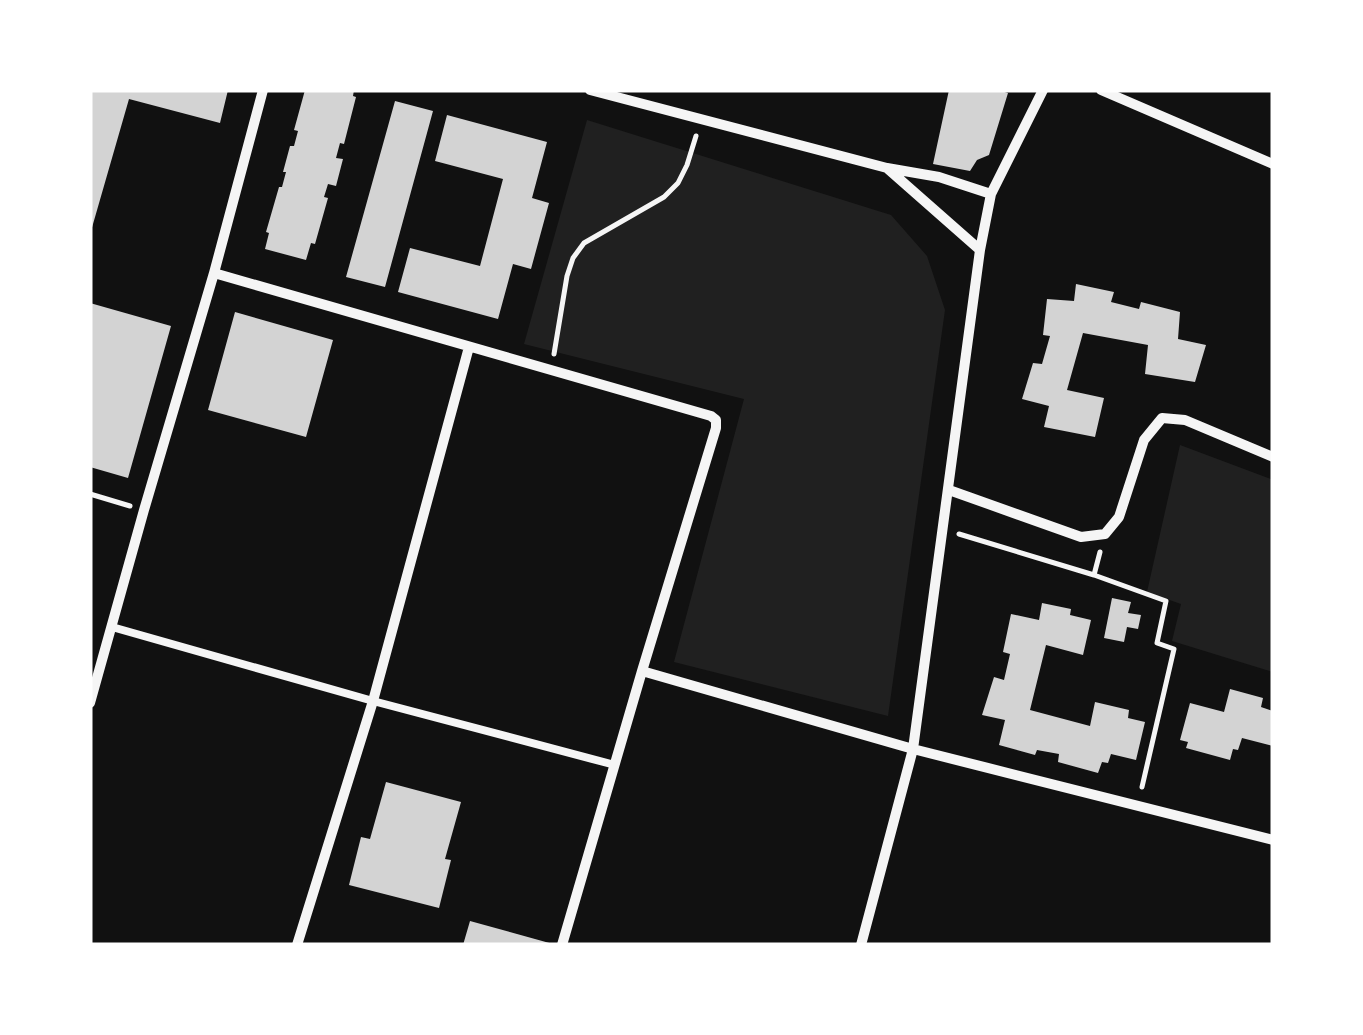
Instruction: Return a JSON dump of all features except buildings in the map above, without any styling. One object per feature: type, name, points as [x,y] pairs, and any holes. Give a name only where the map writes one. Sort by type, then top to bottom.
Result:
[{"type":"street","points":[[90,704],[264,90]]},
{"type":"street","points":[[590,90],[887,168],[938,177],[990,194]]},
{"type":"street","points":[[861,945],[913,749],[990,194],[1044,90]]},
{"type":"street","points":[[1101,90],[1273,164]]},
{"type":"street","points":[[887,168],[980,250]]},
{"type":"street","points":[[214,273],[716,420],[562,945]]},
{"type":"street","points":[[297,945],[372,701],[469,348]]},
{"type":"street","points":[[949,490],[1081,537],[1104,534],[1119,516],[1144,440],[1162,418],[1184,420],[1273,458]]},
{"type":"street","points":[[112,627],[615,766]]},
{"type":"street","points":[[642,672],[913,749],[1273,840]]},
{"type":"path","points":[[551,370],[573,258],[584,243],[664,197],[678,183],[702,119]]},
{"type":"path","points":[[90,494],[144,510]]},
{"type":"path","points":[[942,529],[1166,601],[1157,643],[1174,648],[1138,805]]},
{"type":"path","points":[[1094,575],[1104,534]]},
{"type":"shaded area","points":[[587,120],[891,215],[927,256],[945,310],[888,716],[674,662],[744,399],[524,344]]},
{"type":"shaded area","points":[[1180,445],[1273,480],[1273,672],[1172,641],[1181,604],[1147,592]]}]
